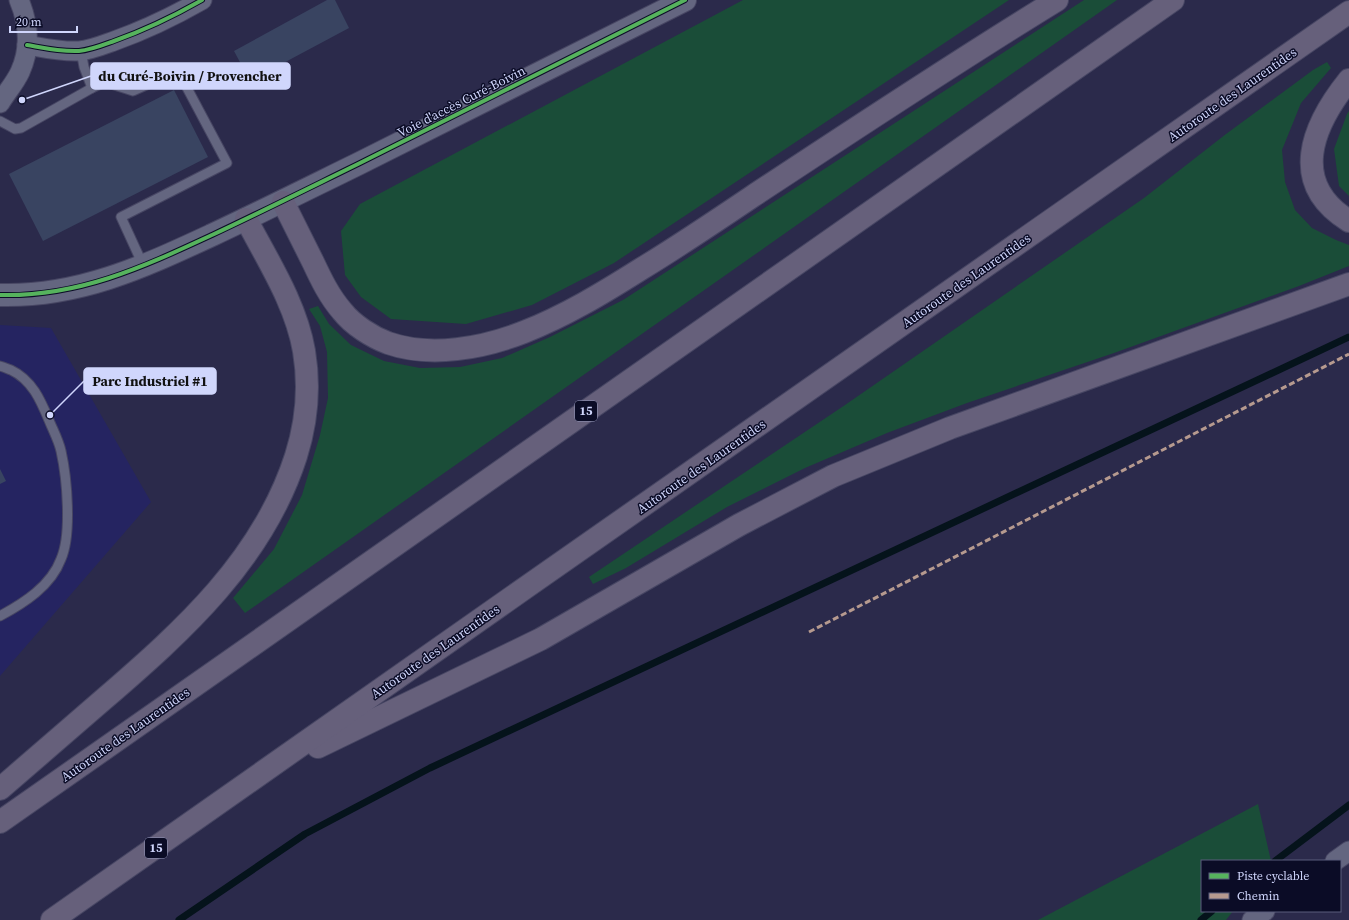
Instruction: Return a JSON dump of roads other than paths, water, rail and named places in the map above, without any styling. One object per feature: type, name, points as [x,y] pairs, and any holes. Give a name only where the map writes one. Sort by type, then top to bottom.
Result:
[{"type":"highway","points":[[283,202],[332,298],[343,313],[373,336],[388,343],[408,348],[426,350],[470,347],[504,340],[578,308],[619,283],[1057,0]]},
{"type":"highway","name":"Autoroute des Laurentides","points":[[0,822],[1173,0]]},
{"type":"highway","name":"Autoroute des Laurentides","points":[[52,920],[1349,12]]},
{"type":"highway","points":[[1349,80],[1336,98],[1319,129],[1314,144],[1312,173],[1321,196],[1330,207],[1349,221]]},
{"type":"highway","points":[[0,789],[138,669],[191,619],[219,589],[251,548],[268,522],[280,497],[294,462],[305,419],[308,395],[307,372],[304,350],[291,306],[246,219]]},
{"type":"highway","points":[[259,776],[541,639],[739,525],[854,466],[976,418],[1349,284]]},
{"type":"street","points":[[0,103],[20,72],[28,45],[26,19],[19,0]]},
{"type":"street","points":[[28,45],[50,49],[81,51],[96,48],[141,31],[202,0]]},
{"type":"street","name":"Voie d'accès Curé-Boivin","points":[[0,295],[24,295],[55,291],[109,279],[166,257],[283,202],[685,0]]},
{"type":"street","points":[[1336,860],[1349,851]]},
{"type":"street","points":[[1252,920],[1264,912]]},
{"type":"lane","points":[[81,51],[84,67],[92,88]]},
{"type":"lane","points":[[0,121],[15,129],[21,128],[105,82],[133,91],[178,71],[226,163],[121,217],[144,266]]},
{"type":"lane","points":[[0,366],[19,374],[30,384],[41,401],[49,420],[60,449],[65,472],[67,528],[65,548],[61,560],[52,575],[40,590],[0,616]]},
{"type":"waterway","points":[[179,920],[305,834],[430,768],[1349,337]]},
{"type":"waterway","points":[[1276,860],[1349,805]]},
{"type":"waterway","points":[[1201,920],[1211,912]]},
{"type":"place","name":"du Curé-Boivin / Provencher","points":[[22,100]]},
{"type":"place","name":"Parc Industriel #1","points":[[50,415]]}]
